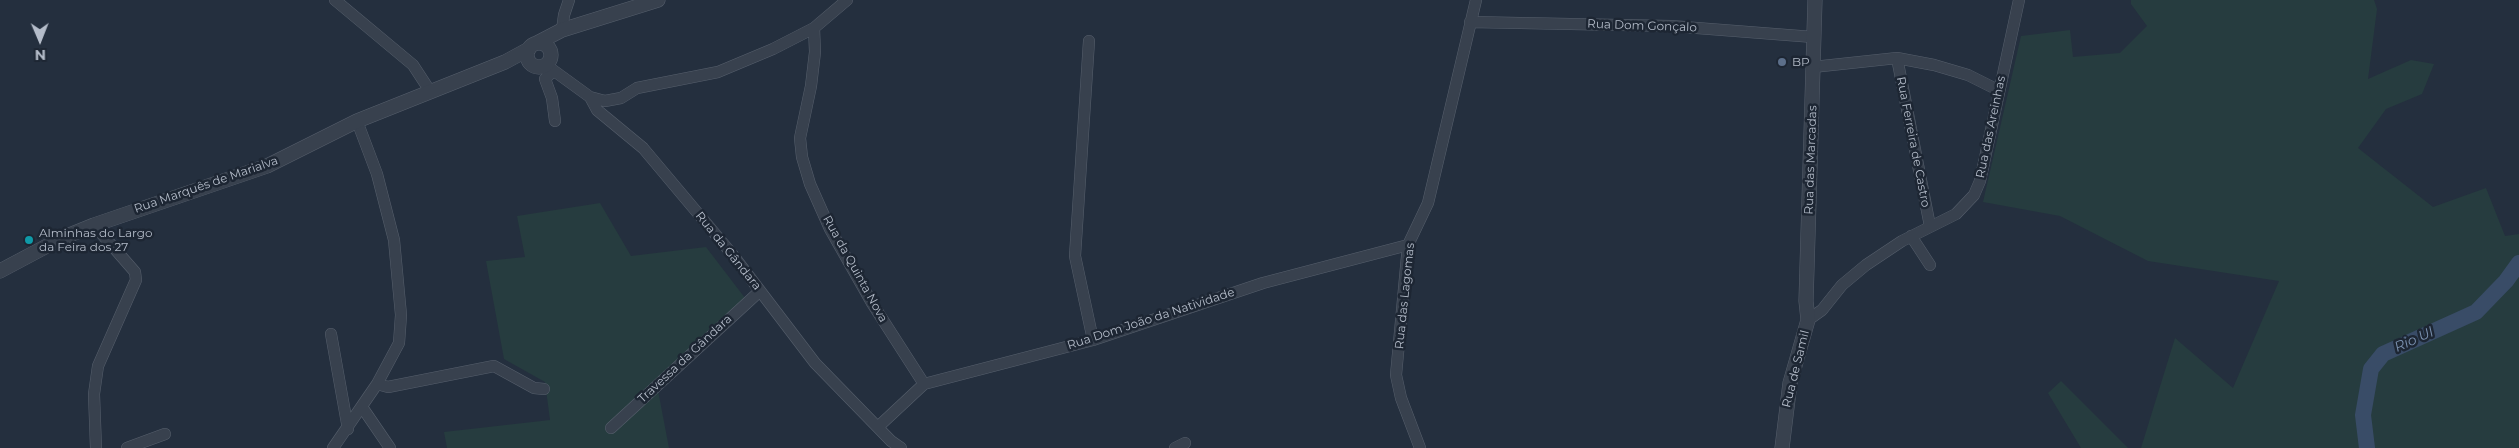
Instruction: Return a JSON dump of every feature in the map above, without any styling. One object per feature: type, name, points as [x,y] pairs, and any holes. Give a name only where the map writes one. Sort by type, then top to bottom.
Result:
[{"type":"street","points":[[335,0],[414,65],[430,91],[547,46],[550,63]]},
{"type":"street","points":[[555,121],[552,98],[545,79],[562,30],[569,0]]},
{"type":"street","points":[[532,51],[562,30],[658,0]]},
{"type":"street","points":[[590,98],[605,101],[621,98],[637,88],[718,72],[773,49],[814,28],[847,0]]},
{"type":"street","name":"Rua das Lagomas","points":[[1420,448],[1407,415],[1396,375],[1408,245],[1428,203],[1476,0]]},
{"type":"street","name":"Rua das Marcadas","points":[[1808,320],[1806,301],[1813,38],[1816,0]]},
{"type":"street","name":"Rua das Areinhas","points":[[1808,320],[1822,310],[1842,285],[1866,265],[1911,236],[1956,214],[1974,195],[1980,181],[1998,90],[2019,0]]},
{"type":"street","name":"Rua Dom Gonçalo","points":[[1470,22],[1671,26],[1813,38]]},
{"type":"street","name":"Rua da Quinta Nova","points":[[814,28],[815,52],[811,86],[800,138],[802,157],[810,184],[830,229],[872,303],[924,384]]},
{"type":"street","points":[[1089,41],[1075,256],[1093,340]]},
{"type":"street","points":[[532,51],[535,66],[550,63]]},
{"type":"street","points":[[1813,67],[1897,58],[1942,67],[1968,76],[1998,90]]},
{"type":"street","name":"Rua Ferreira de Castro","points":[[1897,58],[1930,226]]},
{"type":"street","name":"Rua da Gândara","points":[[550,63],[590,98],[597,110],[643,148],[732,254],[815,363],[879,426],[892,444],[901,448]]},
{"type":"street","name":"Rua Marquês de Marialva","points":[[0,271],[62,238],[267,166],[357,121],[430,91]]},
{"type":"street","points":[[333,448],[348,429],[377,384],[399,343],[402,314],[394,240],[377,174],[357,121]]},
{"type":"street","points":[[94,226],[136,272],[136,280],[98,366],[94,394],[96,448]]},
{"type":"street","points":[[1911,236],[1930,265]]},
{"type":"street","name":"Rua Dom João da Natividade","points":[[879,426],[924,384],[1093,340],[1263,283],[1408,245]]},
{"type":"street","name":"Travessa da Gândara","points":[[611,428],[760,291]]},
{"type":"street","name":"Rua de Samil","points":[[1782,448],[1790,383],[1808,320]]},
{"type":"street","points":[[331,334],[348,429]]},
{"type":"street","points":[[377,384],[388,387],[494,366],[534,388],[544,389]]},
{"type":"street","points":[[362,407],[390,448]]},
{"type":"street","points":[[127,448],[165,434]]},
{"type":"green space","points":[[2131,0],[2374,0],[2377,9],[2368,79],[2411,60],[2434,64],[2422,94],[2386,109],[2358,148],[2433,207],[2486,188],[2505,236],[2519,234],[2519,448],[2141,448],[2175,338],[2233,388],[2279,281],[2148,261],[2060,216],[1983,202],[2021,36],[2070,30],[2073,57],[2120,53],[2147,26],[2131,4]]},
{"type":"green space","points":[[600,203],[631,256],[706,247],[745,298],[657,385],[669,448],[447,448],[444,432],[550,420],[545,382],[504,359],[486,261],[525,257],[517,216]]},
{"type":"green space","points":[[2061,381],[2128,448],[2081,448],[2048,393]]},
{"type":"waterway","name":"Rio Ul","points":[[2367,448],[2363,415],[2371,369],[2383,354],[2476,312],[2506,281],[2519,263]]},
{"type":"place","name":"BP","points":[[1782,62]]},
{"type":"place","name":"Alminhas do Largo da Feira dos 27","points":[[29,240]]}]
